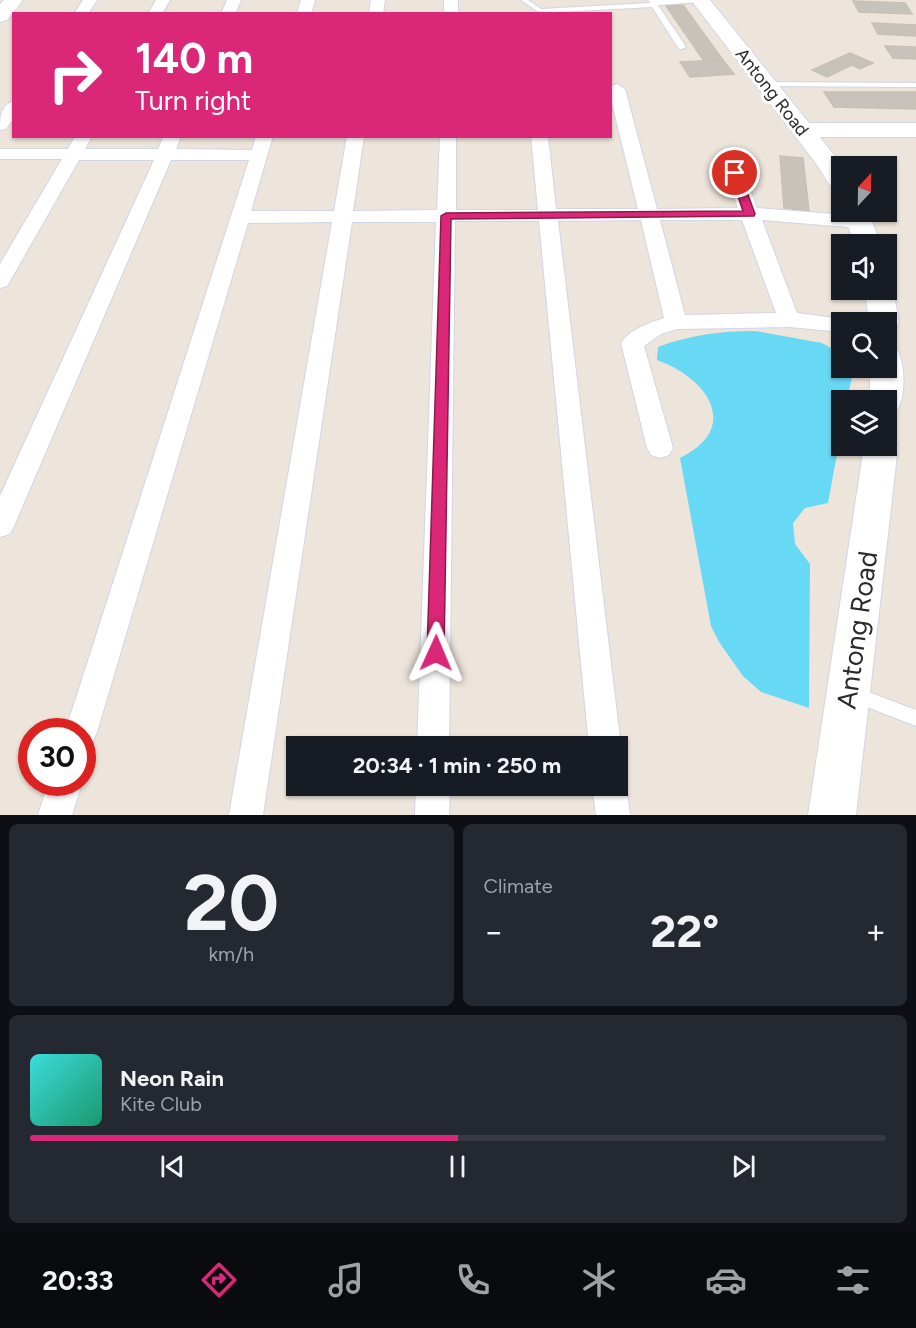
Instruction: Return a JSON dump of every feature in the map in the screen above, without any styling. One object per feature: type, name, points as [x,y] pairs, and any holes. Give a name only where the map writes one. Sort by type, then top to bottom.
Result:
[{"type":"street","points":[[0,16],[14,0]]},
{"type":"street","name":"Antong Road","points":[[700,0],[831,170]]},
{"type":"street","points":[[617,89],[676,322]]},
{"type":"street","points":[[0,125],[12,109]]},
{"type":"street","points":[[808,138],[916,130]]},
{"type":"street","points":[[0,281],[83,138]]},
{"type":"street","points":[[246,815],[356,138]]},
{"type":"street","points":[[434,736],[448,138]]},
{"type":"street","points":[[539,138],[604,736]]},
{"type":"street","points":[[808,138],[916,146]]},
{"type":"street","points":[[0,526],[169,146]]},
{"type":"street","points":[[0,154],[74,154],[169,146],[262,146],[85,718]]},
{"type":"street","points":[[727,152],[789,320]]},
{"type":"street","points":[[240,217],[750,214],[861,226]]},
{"type":"street","points":[[660,448],[632,343],[653,329],[676,322],[789,320],[831,324]]},
{"type":"street","name":"Antong Road","points":[[832,815],[880,456]]},
{"type":"street","points":[[55,815],[61,796]]},
{"type":"street","points":[[432,796],[432,815]]},
{"type":"street","points":[[610,796],[613,815]]},
{"type":"lane","points":[[524,0],[540,11],[700,0]]},
{"type":"lane","points":[[653,3],[682,47]]},
{"type":"lane","points":[[766,84],[916,85]]},
{"type":"lane","points":[[848,693],[916,718]]},
{"type":"water","points":[[755,331],[822,343],[831,348],[831,378],[852,378],[849,390],[831,390],[831,456],[837,456],[828,503],[805,508],[793,523],[795,544],[810,564],[809,708],[761,692],[743,676],[719,642],[711,626],[680,458],[699,446],[710,432],[713,418],[710,404],[702,390],[675,368],[657,360],[658,347],[682,339]]},
{"type":"building","points":[[853,1],[905,3],[912,14],[859,12]]},
{"type":"building","points":[[683,5],[723,60],[704,61],[666,6]]},
{"type":"building","points":[[872,23],[916,25],[916,36],[878,34]]},
{"type":"building","points":[[885,46],[916,47],[916,59],[893,58]]},
{"type":"building","points":[[850,53],[873,63],[860,69],[852,65],[827,77],[812,70]]},
{"type":"building","points":[[723,60],[734,74],[690,77],[680,62]]},
{"type":"building","points":[[824,92],[916,92],[916,109],[834,107]]},
{"type":"building","points":[[780,156],[803,158],[809,211],[784,208]]},
{"type":"route","points":[[436,653],[446,216],[750,214],[735,173]]}]
